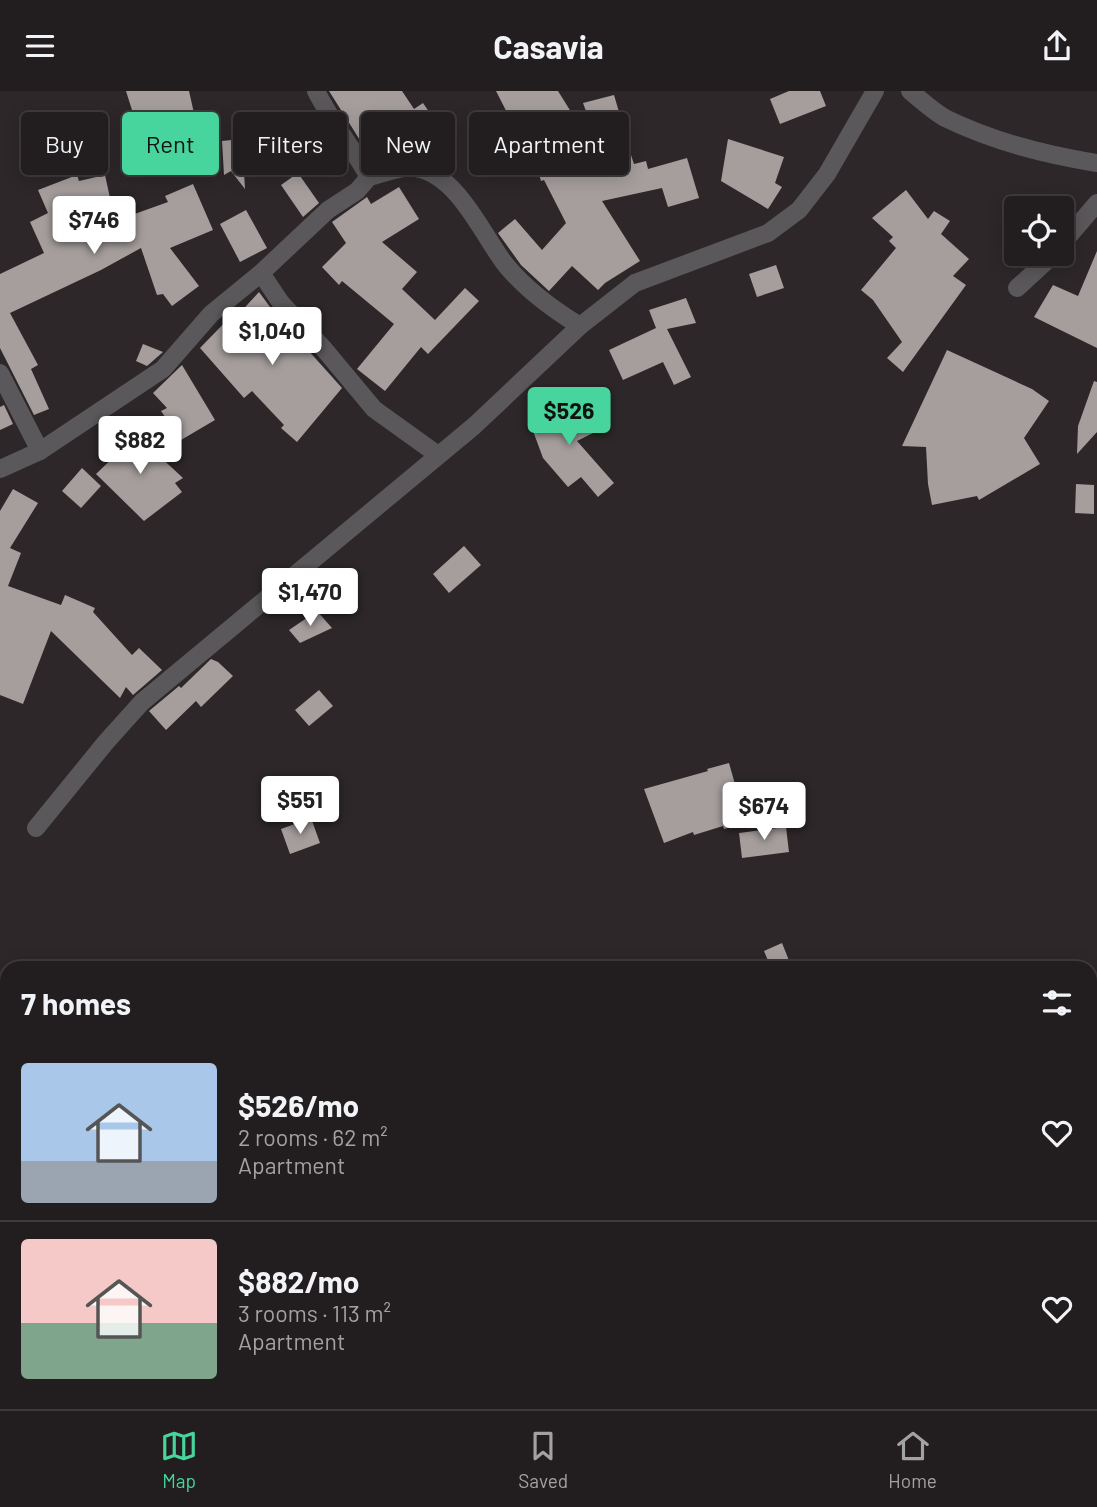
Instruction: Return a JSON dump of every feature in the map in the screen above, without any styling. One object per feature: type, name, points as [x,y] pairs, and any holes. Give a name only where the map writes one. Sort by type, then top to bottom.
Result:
[{"type":"street","points":[[316,91],[331,120],[352,146],[369,177]]},
{"type":"street","points":[[36,828],[142,702],[474,426],[580,326],[635,283],[768,233],[799,210],[827,174],[875,91]]},
{"type":"street","points":[[910,91],[943,117],[985,134],[1045,153],[1097,163]]},
{"type":"street","points":[[0,469],[40,451],[163,369],[211,314],[261,273],[328,210],[358,191],[369,177],[414,167],[447,183],[506,265],[543,303],[580,326]]},
{"type":"street","points":[[1074,230],[1097,203]]},
{"type":"street","points":[[1017,288],[1041,266]]},
{"type":"street","points":[[261,273],[281,303],[374,409],[438,456]]},
{"type":"street","points":[[0,373],[40,451]]},
{"type":"building","points":[[126,91],[189,91],[194,112],[133,112]]},
{"type":"building","points":[[329,91],[402,91],[414,109],[423,103],[429,112],[361,112],[361,142],[347,120],[347,112],[342,112]]},
{"type":"building","points":[[496,91],[558,91],[571,112],[507,112]]},
{"type":"building","points":[[789,91],[820,91],[826,106],[780,124],[770,99]]},
{"type":"building","points":[[614,95],[619,112],[586,112],[583,103]]},
{"type":"building","points":[[728,139],[784,157],[775,183],[782,187],[768,209],[721,181]]},
{"type":"building","points":[[233,140],[233,174],[231,171],[224,175],[222,141]]},
{"type":"building","points":[[629,149],[634,164],[646,161],[648,169],[687,158],[699,198],[668,207],[662,188],[602,201],[640,261],[598,290],[572,266],[549,291],[521,265],[498,233],[515,219],[542,250],[566,223],[544,180],[541,181],[539,175],[629,175]]},
{"type":"building","points":[[77,175],[79,181],[105,175],[115,221],[168,202],[165,196],[193,184],[213,230],[170,248],[199,286],[172,306],[163,294],[157,295],[141,248],[10,313],[38,365],[31,369],[49,409],[34,415],[0,348],[0,274],[44,253],[30,222],[48,213],[38,190]]},
{"type":"building","points":[[234,175],[244,175],[245,189]]},
{"type":"building","points":[[299,175],[319,203],[303,217],[281,185]]},
{"type":"building","points":[[399,187],[419,219],[382,242],[417,272],[402,289],[435,320],[465,288],[479,301],[428,354],[421,347],[385,391],[357,369],[394,324],[342,281],[339,285],[322,267],[346,243],[332,222],[367,197],[371,204]]},
{"type":"building","points":[[906,190],[928,219],[934,211],[950,221],[941,234],[969,259],[953,276],[966,285],[903,372],[887,358],[902,342],[873,300],[861,290],[896,248],[889,241],[893,237],[872,218]]},
{"type":"building","points":[[246,210],[267,248],[240,262],[220,224]]},
{"type":"building","points":[[1097,251],[1097,348],[1034,317],[1053,285],[1078,296]]},
{"type":"building","points":[[776,265],[784,288],[757,297],[749,274]]},
{"type":"building","points":[[259,292],[342,388],[297,442],[281,428],[284,425],[252,391],[244,398],[200,348],[234,313],[237,316]]},
{"type":"building","points":[[686,298],[696,323],[667,329],[691,377],[674,385],[663,362],[623,380],[609,350],[656,328],[649,310]]},
{"type":"building","points":[[143,344],[163,352],[147,366],[136,361]]},
{"type":"building","points":[[947,350],[1032,389],[1049,401],[1024,438],[1040,464],[979,500],[977,496],[932,505],[926,447],[902,446]]},
{"type":"building","points":[[182,365],[215,420],[181,440],[161,411],[167,408],[153,393]]},
{"type":"building","points":[[1094,381],[1097,382],[1097,432],[1077,454],[1078,426]]},
{"type":"building","points":[[581,402],[595,432],[577,441],[614,483],[598,497],[581,477],[568,487],[543,458],[529,420],[558,409],[559,412]]},
{"type":"building","points":[[4,405],[13,424],[0,430],[0,407]]},
{"type":"building","points":[[127,426],[183,478],[175,483],[182,492],[144,521],[96,474],[122,449],[113,441]]},
{"type":"building","points":[[82,468],[101,486],[81,508],[62,491]]},
{"type":"building","points":[[1076,484],[1094,485],[1094,514],[1075,513]]},
{"type":"building","points":[[13,489],[38,503],[10,548],[21,553],[8,586],[61,605],[65,595],[95,608],[93,612],[132,655],[139,648],[162,670],[133,695],[126,687],[120,698],[51,631],[23,704],[0,695],[0,511]]},
{"type":"building","points":[[464,546],[481,565],[449,593],[433,574]]},
{"type":"building","points":[[317,611],[332,628],[300,643],[289,630]]},
{"type":"building","points":[[211,659],[233,676],[201,707],[196,701],[166,730],[149,711],[179,686],[181,688]]},
{"type":"building","points":[[319,690],[333,706],[309,726],[295,710]]},
{"type":"building","points":[[729,763],[746,823],[724,829],[723,826],[694,835],[693,832],[664,843],[644,789]]},
{"type":"building","points":[[311,818],[320,843],[290,854],[281,829]]},
{"type":"building","points":[[786,827],[789,852],[742,858],[739,833]]},
{"type":"building","points":[[782,943],[789,961],[768,961],[764,951]]}]
